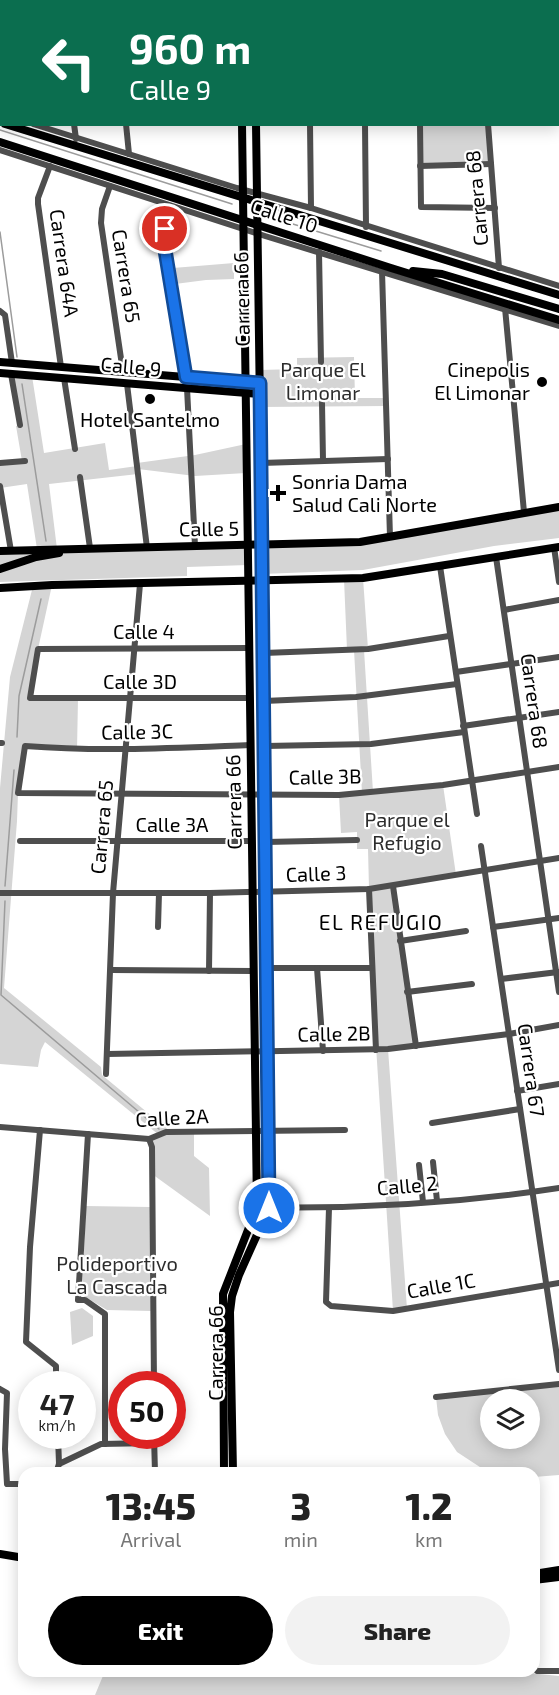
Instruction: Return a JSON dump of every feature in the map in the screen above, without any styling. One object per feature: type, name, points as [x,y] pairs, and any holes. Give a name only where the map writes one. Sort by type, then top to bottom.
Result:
[{"type":"main road","name":"Calle 10","points":[[13,126],[257,197],[544,290],[559,289]]},
{"type":"main road","name":"Carrera 66","points":[[224,1467],[223,1294],[257,1207],[242,126]]},
{"type":"main road","name":"Carrera 66","points":[[233,1467],[230,1312],[232,1296],[238,1275],[269,1208],[266,795],[256,126]]},
{"type":"main road","name":"Calle 10","points":[[0,142],[124,187],[547,319],[559,320]]},
{"type":"main road","points":[[412,249],[422,244]]},
{"type":"main road","points":[[434,248],[440,258]]},
{"type":"main road","points":[[387,270],[442,274],[559,309]]},
{"type":"main road","name":"Calle 9","points":[[0,362],[260,383]]},
{"type":"main road","name":"Calle 9","points":[[0,373],[260,394]]},
{"type":"main road","name":"Calle 5","points":[[0,551],[360,542],[559,507]]},
{"type":"main road","points":[[0,587],[64,582],[363,578],[556,547]]},
{"type":"main road","points":[[0,568],[36,557],[90,548]]},
{"type":"main road","points":[[0,587],[185,582]]},
{"type":"main road","points":[[0,1554],[18,1556]]},
{"type":"main road","points":[[540,1574],[559,1570]]},
{"type":"main road","points":[[540,1579],[559,1576]]},
{"type":"street","name":"Calle 10","points":[[39,126],[129,154],[144,163]]},
{"type":"street","points":[[74,126],[76,139]]},
{"type":"street","points":[[126,126],[129,154]]},
{"type":"street","points":[[310,126],[311,208]]},
{"type":"street","points":[[365,126],[366,226]]},
{"type":"street","points":[[420,126],[421,207],[495,208]]},
{"type":"street","name":"Carrera 68","points":[[488,126],[499,268]]},
{"type":"street","name":"Calle 10","points":[[0,150],[110,186],[124,187],[173,207],[243,224]]},
{"type":"street","points":[[420,166],[491,164]]},
{"type":"street","name":"Carrera 64A","points":[[50,166],[38,198],[38,204],[61,367]]},
{"type":"street","name":"Carrera 65","points":[[110,186],[102,209],[101,223],[123,372]]},
{"type":"street","name":"Calle 10","points":[[257,197],[311,208],[559,289]]},
{"type":"street","points":[[173,207],[165,229],[164,244],[186,377]]},
{"type":"street","name":"Calle 10","points":[[258,229],[319,252],[387,270],[505,309],[547,319],[559,326]]},
{"type":"street","points":[[319,252],[321,362]]},
{"type":"street","points":[[387,270],[390,537]]},
{"type":"street","points":[[505,309],[524,512]]},
{"type":"street","points":[[0,311],[5,315],[12,363]]},
{"type":"street","points":[[11,374],[20,425]]},
{"type":"street","points":[[64,378],[75,449]]},
{"type":"street","points":[[127,384],[147,548]]},
{"type":"street","points":[[188,388],[195,546]]},
{"type":"street","points":[[322,403],[323,461]]},
{"type":"street","points":[[261,463],[388,459]]},
{"type":"street","points":[[0,464],[25,460]]},
{"type":"street","points":[[80,477],[90,548]]},
{"type":"street","points":[[0,486],[11,551]]},
{"type":"street","points":[[556,547],[559,582]]},
{"type":"street","name":"Carrera 68","points":[[496,557],[558,972],[559,992]]},
{"type":"street","points":[[440,567],[477,814]]},
{"type":"street","name":"Carrera 65","points":[[106,1074],[113,893],[140,584]]},
{"type":"street","points":[[504,610],[559,600]]},
{"type":"street","points":[[264,653],[368,649],[450,636]]},
{"type":"street","name":"Calle 4","points":[[30,698],[38,649],[249,648]]},
{"type":"street","points":[[456,672],[559,657]]},
{"type":"street","points":[[264,701],[356,697],[457,684]]},
{"type":"street","name":"Calle 3D","points":[[30,698],[250,698]]},
{"type":"street","points":[[265,746],[371,744],[559,712]]},
{"type":"street","name":"Calle 3C","points":[[18,793],[25,746],[77,750],[126,750],[250,745]]},
{"type":"street","name":"Calle 3B","points":[[18,793],[339,795],[472,780],[559,767]]},
{"type":"street","points":[[266,842],[357,840]]},
{"type":"street","name":"Calle 3A","points":[[20,842],[252,841]]},
{"type":"street","name":"Carrera 67","points":[[481,846],[559,1370]]},
{"type":"street","name":"Calle 3","points":[[0,893],[369,890],[559,858]]},
{"type":"street","points":[[393,886],[416,1046]]},
{"type":"street","points":[[369,890],[376,1050]]},
{"type":"street","points":[[158,927],[159,893]]},
{"type":"street","points":[[209,971],[210,893]]},
{"type":"street","points":[[493,927],[559,918]]},
{"type":"street","points":[[400,941],[466,931]]},
{"type":"street","points":[[268,968],[371,968]]},
{"type":"street","points":[[317,968],[323,1051]]},
{"type":"street","points":[[111,970],[253,971]]},
{"type":"street","points":[[501,979],[558,972]]},
{"type":"street","points":[[407,992],[472,984]]},
{"type":"street","name":"Calle 2B","points":[[107,1054],[376,1050],[509,1034],[559,1025]]},
{"type":"street","points":[[517,1091],[559,1087]]},
{"type":"street","points":[[432,1124],[520,1109]]},
{"type":"street","name":"Calle 2A","points":[[0,1127],[149,1139],[166,1132],[345,1130]]},
{"type":"street","points":[[40,1130],[30,1247],[26,1342],[56,1366],[56,1371]]},
{"type":"street","points":[[88,1134],[78,1300],[85,1300],[105,1314],[105,1444]]},
{"type":"street","points":[[149,1139],[152,1147],[154,1371]]},
{"type":"street","points":[[433,1162],[437,1201]]},
{"type":"street","points":[[419,1165],[423,1202]]},
{"type":"street","name":"Calle 2","points":[[257,1207],[329,1208],[437,1201],[559,1188]]},
{"type":"street","name":"Calle 1C","points":[[329,1208],[326,1302],[328,1304],[393,1311],[559,1283]]},
{"type":"street","points":[[435,1397],[559,1384]]},
{"type":"street","points":[[0,1389],[7,1393],[5,1449],[7,1484],[18,1484]]},
{"type":"street","points":[[59,1464],[101,1444],[108,1444]]},
{"type":"street","points":[[58,1449],[58,1467]]},
{"type":"street","points":[[154,1449],[154,1467]]},
{"type":"street","points":[[540,1671],[559,1671]]},
{"type":"green space","points":[[420,126],[488,126],[491,164],[420,166]]},
{"type":"green space","points":[[234,263],[234,279],[175,284],[173,268]]},
{"type":"green space","name":"Parque El Limonar","points":[[354,357],[355,398],[386,398],[386,406],[260,407],[260,370],[297,369],[297,358]]},
{"type":"green space","points":[[11,374],[32,376],[44,453],[105,443],[109,470],[246,444],[246,473],[195,476],[138,469],[138,474],[49,484],[57,549],[247,545],[248,565],[187,567],[187,576],[0,582],[0,551],[37,549],[27,484],[0,488],[0,463],[22,461]]},
{"type":"green space","points":[[559,507],[559,538],[494,546],[363,570],[262,574],[262,545],[360,542]]},
{"type":"green space","name":"Parque el Refugio","points":[[363,578],[368,649],[364,650],[373,792],[443,785],[456,875],[393,886],[416,1046],[388,1049],[407,1309],[393,1311],[371,968],[368,849],[357,849],[357,832],[341,833],[339,795],[362,793],[354,650],[347,650],[344,579]]},
{"type":"green space","points":[[52,585],[30,697],[78,698],[77,750],[25,746],[18,793],[4,988],[101,1067],[102,1075],[171,1132],[194,1132],[194,1156],[209,1168],[210,1216],[152,1174],[149,1139],[159,1135],[45,1042],[38,1067],[0,1064],[0,788],[10,677],[33,586]]},
{"type":"green space","name":"Polideportivo La Cascada","points":[[86,1206],[150,1207],[151,1311],[107,1310],[82,1295]]},
{"type":"green space","points":[[82,1308],[93,1316],[93,1336],[72,1345],[70,1312]]},
{"type":"green space","points":[[559,1384],[559,1475],[540,1477],[540,1467],[480,1467],[457,1452],[445,1434],[438,1415],[436,1397],[480,1392],[480,1449],[540,1449],[540,1389],[512,1389]]},
{"type":"green space","points":[[540,1674],[559,1676],[559,1695],[95,1695],[102,1677],[540,1677]]},
{"type":"waterway","points":[[0,130],[232,204]]},
{"type":"waterway","points":[[270,217],[381,251]]},
{"type":"waterway","points":[[0,232],[17,357]]},
{"type":"waterway","points":[[22,384],[46,541]]},
{"type":"waterway","points":[[17,737],[19,696],[41,599]]},
{"type":"waterway","points":[[5,886],[14,770]]},
{"type":"waterway","points":[[5,901],[1,995],[159,1129]]},
{"type":"place","name":"Cinepolis El Limonar","points":[[542,382]]},
{"type":"place","name":"Hotel Santelmo","points":[[150,399]]},
{"type":"place","name":"Sonria Dama Salud Cali Norte","points":[[278,493]]},
{"type":"district","name":"EL REFUGIO","points":[[381,923]]},
{"type":"route","points":[[165,229],[164,244],[186,377],[260,383],[269,1208]]}]
